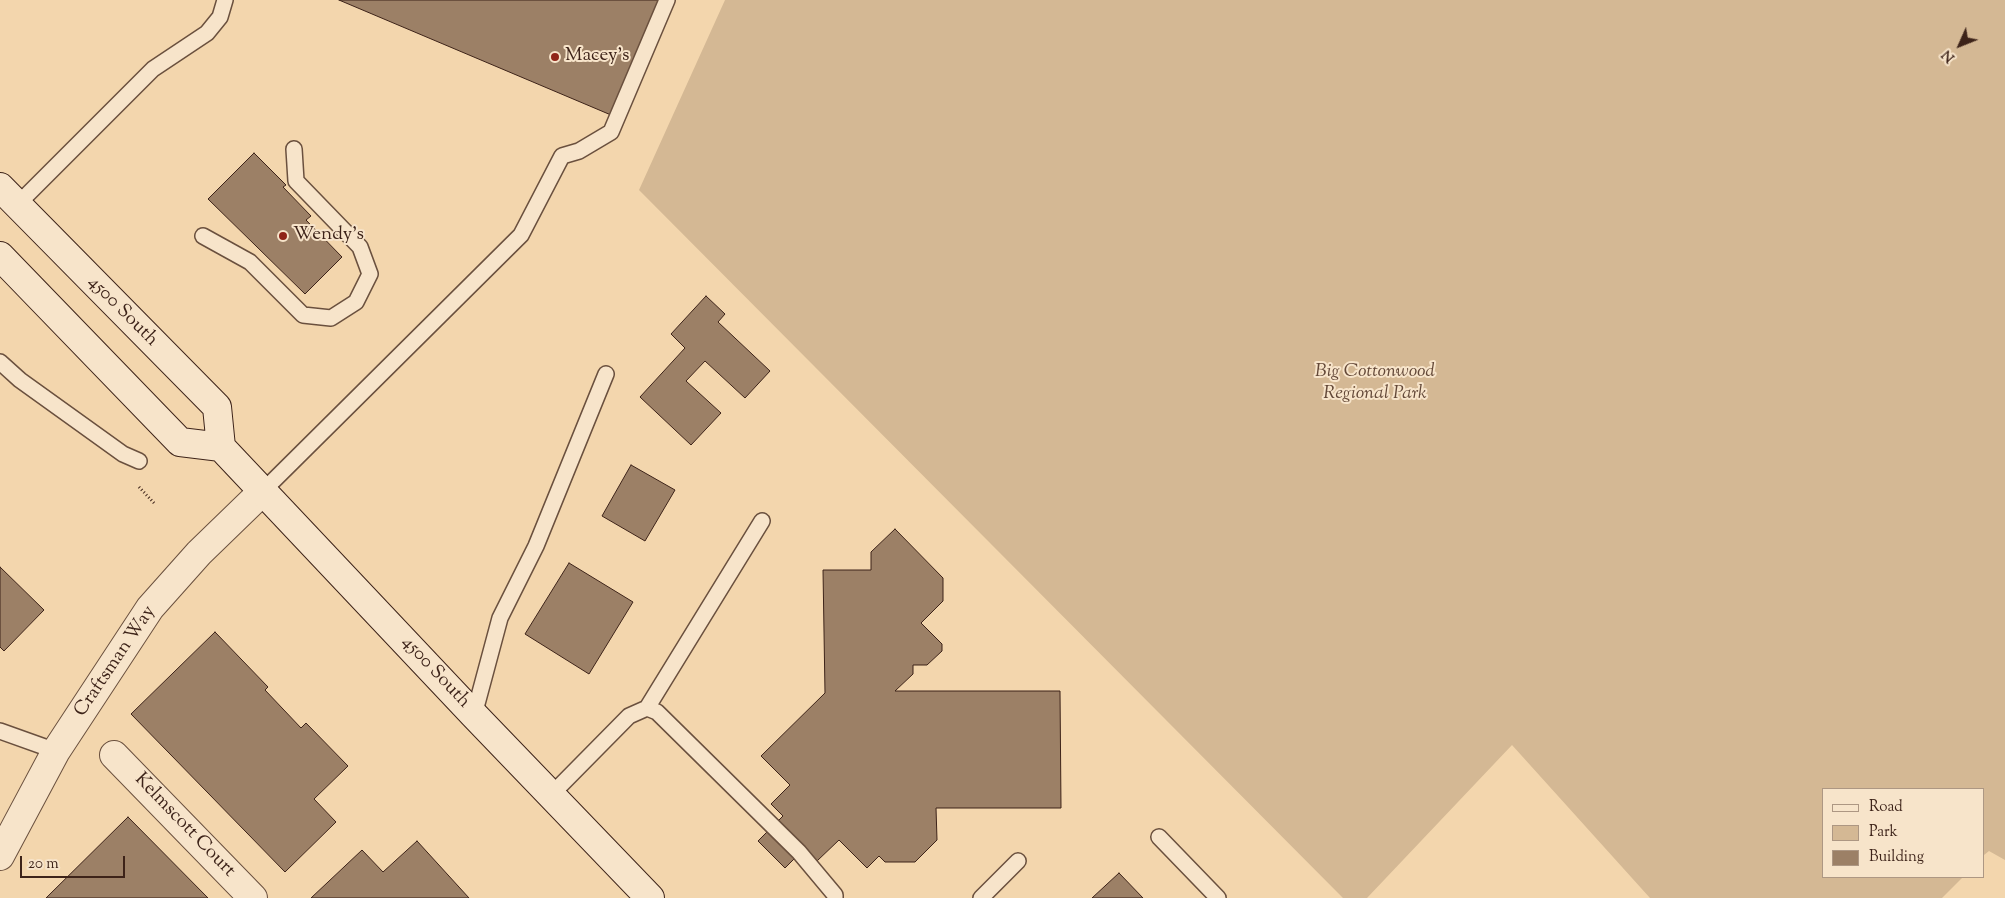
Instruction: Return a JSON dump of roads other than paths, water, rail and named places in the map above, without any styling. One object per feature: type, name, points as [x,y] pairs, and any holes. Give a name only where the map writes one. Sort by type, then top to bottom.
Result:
[{"type":"main road","name":"4500 South","points":[[8,196],[217,407],[221,447],[650,898]]},
{"type":"main road","points":[[0,256],[180,442],[221,447]]},
{"type":"main road","name":"Craftsman Way","points":[[0,856],[56,751],[150,608],[199,553],[263,490]]},
{"type":"main road","name":"Kelmscott Court","points":[[114,755],[247,896]]},
{"type":"lane","points":[[8,196],[153,69],[207,33],[220,17],[225,0]]},
{"type":"lane","points":[[263,490],[521,235],[562,156],[579,151],[611,132],[667,0]]},
{"type":"lane","points":[[203,236],[250,262],[303,315],[331,318],[356,302],[370,274],[360,247],[296,181],[294,148]]},
{"type":"lane","points":[[0,362],[20,380],[123,454],[139,461]]},
{"type":"lane","points":[[474,715],[500,618],[536,546],[606,374]]},
{"type":"lane","points":[[551,795],[629,716],[647,708],[762,521]]},
{"type":"lane","points":[[647,708],[657,712],[799,852],[835,895],[835,898]]},
{"type":"lane","points":[[0,732],[56,751]]},
{"type":"lane","points":[[1159,837],[1218,898]]},
{"type":"lane","points":[[981,898],[1018,860]]},
{"type":"place","name":"Macey's","points":[[555,57]]},
{"type":"place","name":"Wendy's","points":[[283,236]]},
{"type":"park label","name":"Big Cottonwood Regional Park","points":[[1375,384]]}]
